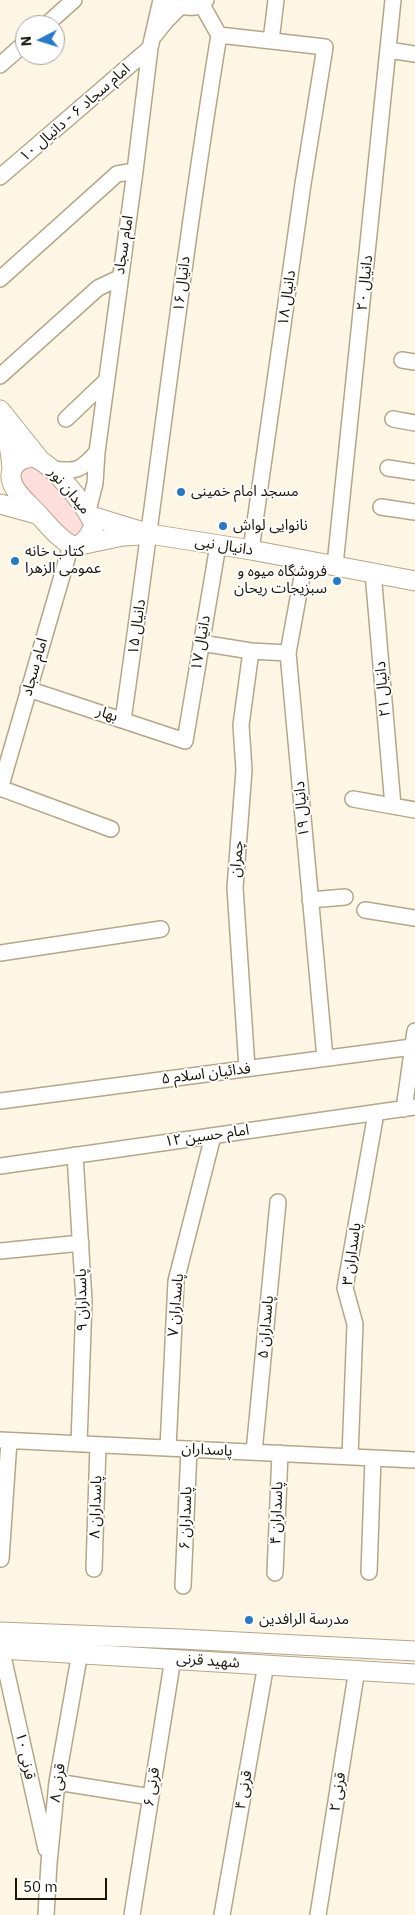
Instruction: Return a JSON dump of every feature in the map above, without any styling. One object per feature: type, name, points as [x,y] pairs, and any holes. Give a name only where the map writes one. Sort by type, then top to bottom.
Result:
[{"type":"main road","points":[[0,410],[46,464]]},
{"type":"main road","points":[[0,424],[10,447],[8,479],[63,541],[76,545]]},
{"type":"main road","name":"میدان نور","points":[[8,479],[17,462],[24,458],[33,457],[46,464],[89,514],[94,526],[87,539],[76,545]]},
{"type":"main road","points":[[0,504],[38,515]]},
{"type":"main road","name":"دانیال نبی","points":[[89,514],[150,534],[251,550],[415,581]]},
{"type":"main road","name":"دانیال نبی","points":[[76,545],[123,536],[150,534]]},
{"type":"main road","name":"شهید قرنی","points":[[0,1643],[181,1639],[415,1651]]},
{"type":"main road","name":"شهید قرنی","points":[[0,1643],[80,1652],[415,1674]]},
{"type":"street","points":[[57,15],[74,0]]},
{"type":"street","name":"امام سجاد","points":[[89,514],[96,483],[97,452],[151,44],[161,0]]},
{"type":"street","points":[[166,0],[170,4],[195,8],[204,3],[218,35],[271,41],[276,0]]},
{"type":"street","name":"دانیال ۲۰","points":[[335,565],[393,0]]},
{"type":"street","name":"امام سجاد ۶ - دانیال ۱۰","points":[[0,177],[151,44],[166,20],[181,6]]},
{"type":"street","name":"دانیال ۱۶","points":[[150,534],[196,174],[218,35]]},
{"type":"street","name":"دانیال ۱۸","points":[[251,550],[325,47],[271,41]]},
{"type":"street","points":[[388,50],[415,54]]},
{"type":"street","points":[[0,66],[15,52]]},
{"type":"street","points":[[0,279],[117,174],[135,171]]},
{"type":"street","points":[[0,376],[98,288],[119,278]]},
{"type":"street","points":[[66,419],[107,380]]},
{"type":"street","points":[[393,419],[415,423]]},
{"type":"street","points":[[46,464],[70,471],[80,469],[97,452]]},
{"type":"street","points":[[388,468],[415,472]]},
{"type":"street","points":[[381,507],[415,512]]},
{"type":"street","name":"دانیال ۱۵","points":[[123,720],[150,534]]},
{"type":"street","name":"امام سجاد","points":[[0,788],[28,689],[76,545]]},
{"type":"street","name":"دانیال ۱۷","points":[[185,741],[218,545]]},
{"type":"street","name":"دانیال ۱۹","points":[[305,560],[288,653],[326,1058]]},
{"type":"street","name":"دانیال ۲۱","points":[[373,572],[392,806]]},
{"type":"street","points":[[201,643],[288,653]]},
{"type":"street","name":"چمران","points":[[247,1068],[235,888],[244,770],[241,725],[251,650]]},
{"type":"street","name":"بهار","points":[[28,689],[185,741]]},
{"type":"street","points":[[0,788],[112,829]]},
{"type":"street","points":[[353,799],[415,810]]},
{"type":"street","points":[[310,900],[346,897]]},
{"type":"street","points":[[365,910],[415,918]]},
{"type":"street","points":[[0,954],[161,929]]},
{"type":"street","points":[[410,1108],[412,1047],[415,1031]]},
{"type":"street","name":"فدائیان اسلام ۵","points":[[0,1101],[412,1047]]},
{"type":"street","name":"امام حسین ۱۲","points":[[0,1166],[410,1108]]},
{"type":"street","name":"پاسداران ۳","points":[[350,1456],[354,1324],[345,1288],[376,1113]]},
{"type":"street","name":"پاسداران ۷","points":[[168,1448],[176,1281],[212,1136]]},
{"type":"street","name":"پاسداران ۹","points":[[75,1155],[84,1301],[79,1444]]},
{"type":"street","name":"پاسداران ۵","points":[[254,1452],[278,1202]]},
{"type":"street","points":[[0,1251],[80,1243]]},
{"type":"street","points":[[2,1559],[4,1441]]},
{"type":"street","name":"پاسداران","points":[[4,1441],[415,1460]]},
{"type":"street","name":"پاسداران ۸","points":[[94,1569],[98,1445]]},
{"type":"street","name":"پاسداران ۶","points":[[183,1586],[189,1449]]},
{"type":"street","name":"پاسداران ۴","points":[[275,1573],[280,1453]]},
{"type":"street","points":[[369,1572],[373,1458]]},
{"type":"street","name":"قرنی ۱۰","points":[[0,1643],[49,1863]]},
{"type":"street","name":"قرنی ۸","points":[[46,1915],[57,1782],[80,1652]]},
{"type":"street","name":"قرنی ۶","points":[[132,1915],[173,1658]]},
{"type":"street","name":"قرنی ۴","points":[[222,1915],[266,1664]]},
{"type":"street","name":"قرنی ۲","points":[[318,1915],[357,1669]]},
{"type":"street","points":[[57,1782],[151,1797]]},
{"type":"shaded area","points":[[31,465],[39,468],[85,518],[86,526],[75,538],[71,537],[22,486],[19,477],[21,471]]},
{"type":"place","name":"مسجد امام خمینی","points":[[181,492]]},
{"type":"place","name":"نانوایی لواش","points":[[223,526]]},
{"type":"place","name":"کتاب خانه عمومی الزهرا","points":[[15,561]]},
{"type":"place","name":"فروشگاه میوه و سبزیجات ریحان","points":[[337,581]]},
{"type":"place","name":"مدرسة الرافدین","points":[[249,1620]]}]
